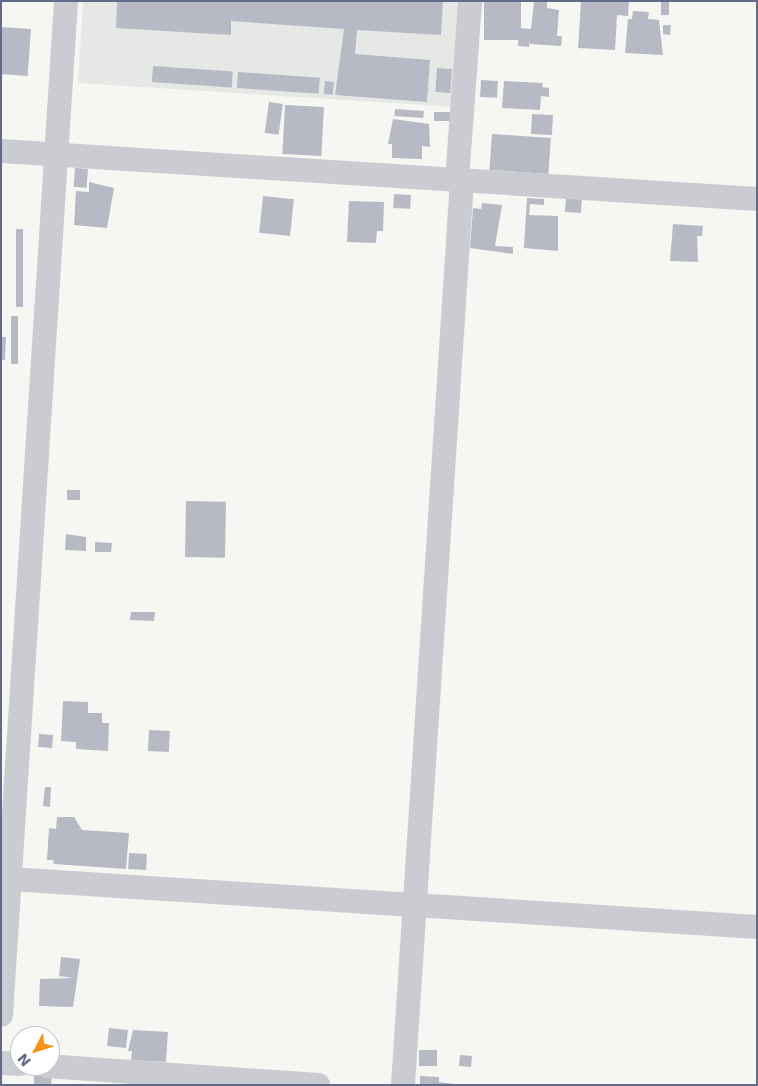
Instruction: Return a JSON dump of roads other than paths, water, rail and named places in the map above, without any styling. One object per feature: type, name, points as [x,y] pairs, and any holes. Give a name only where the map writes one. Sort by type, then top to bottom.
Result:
[{"type":"street","points":[[1,1015],[44,374],[55,155],[66,1]]},
{"type":"street","points":[[403,1085],[470,1]]},
{"type":"street","points":[[1,151],[757,199]]},
{"type":"street","points":[[9,879],[757,927]]},
{"type":"street","points":[[60,1067],[318,1085]]}]
